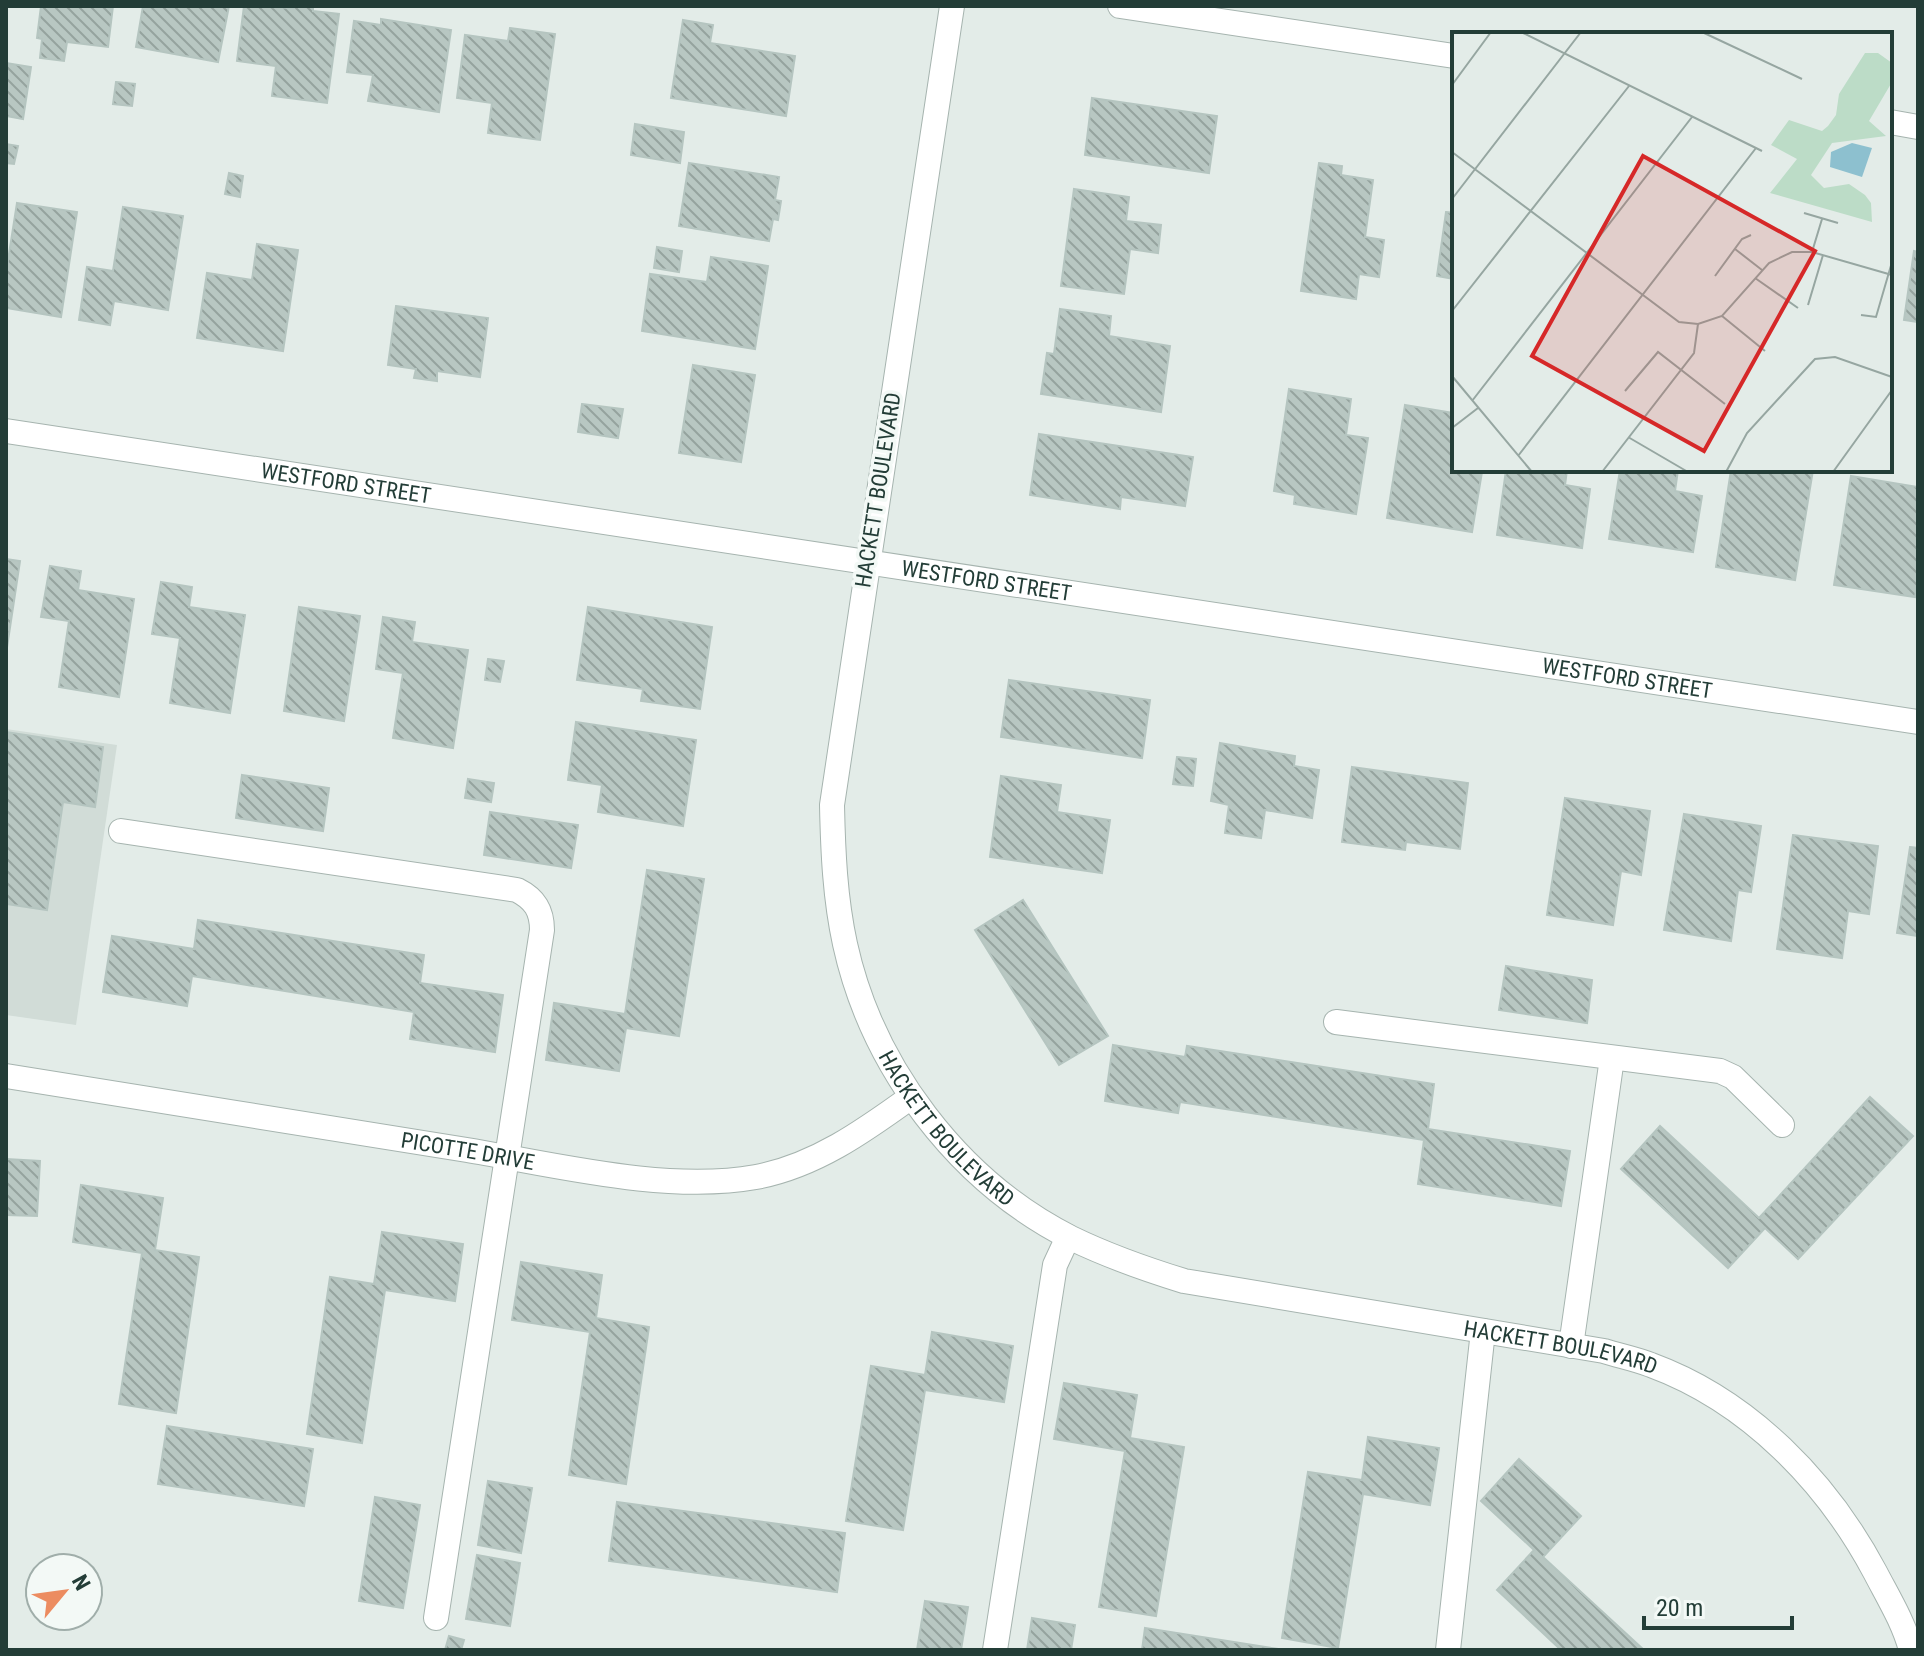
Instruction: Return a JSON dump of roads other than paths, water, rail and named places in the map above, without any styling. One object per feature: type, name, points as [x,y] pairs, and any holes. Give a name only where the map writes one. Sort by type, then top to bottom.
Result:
[{"type":"street","name":"HACKETT BOULEVARD","points":[[952,6],[832,805],[838,902],[854,980],[886,1056],[911,1097],[953,1147],[992,1184],[1025,1210],[1068,1237],[1122,1262],[1184,1281],[1604,1351],[1652,1365],[1700,1388],[1767,1435],[1824,1493],[1876,1574],[1912,1644]]},
{"type":"street","points":[[1120,6],[1452,56]]},
{"type":"street","points":[[1892,122],[1918,127]]},
{"type":"street","name":"WESTFORD STREET","points":[[6,431],[1918,722]]},
{"type":"street","points":[[121,831],[510,888],[530,897],[541,916],[542,930],[436,1618]]},
{"type":"street","points":[[1336,1022],[1725,1072],[1782,1125]]},
{"type":"street","points":[[1571,1346],[1612,1058]]},
{"type":"street","name":"PICOTTE DRIVE","points":[[6,1076],[507,1157],[682,1181],[756,1177],[811,1160],[862,1132],[911,1097]]},
{"type":"street","points":[[995,1650],[1055,1265],[1068,1237]]},
{"type":"street","points":[[1448,1650],[1483,1331]]}]
